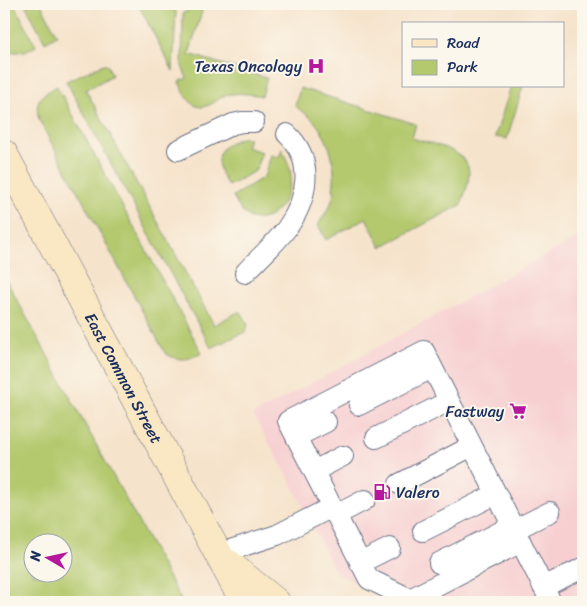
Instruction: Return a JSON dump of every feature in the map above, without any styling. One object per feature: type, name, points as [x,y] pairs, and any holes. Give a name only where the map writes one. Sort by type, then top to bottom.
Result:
[{"type":"main road","name":"East Common Street","points":[[4,154],[244,602]]},
{"type":"main road","points":[[218,554],[224,602]]},
{"type":"main road","points":[[218,554],[276,602]]},
{"type":"lane","points":[[178,150],[233,124],[254,122]]},
{"type":"lane","points":[[244,273],[286,228],[298,209],[303,193],[306,181],[306,168],[302,153],[295,141],[287,134]]},
{"type":"lane","points":[[550,512],[516,533],[410,599],[398,585],[369,580],[288,421],[424,351],[432,368],[472,446],[516,533],[547,595],[583,568]]},
{"type":"lane","points":[[359,405],[432,368]]},
{"type":"lane","points":[[376,438],[449,401]]},
{"type":"lane","points":[[296,437],[326,422]]},
{"type":"lane","points":[[399,484],[472,446]]},
{"type":"lane","points":[[314,471],[342,456]]},
{"type":"lane","points":[[423,531],[496,494]]},
{"type":"lane","points":[[218,554],[277,535],[366,500]]},
{"type":"lane","points":[[440,563],[516,533]]},
{"type":"lane","points":[[360,563],[390,548]]},
{"type":"shaded area","points":[[583,235],[583,602],[394,602],[336,573],[289,478],[253,415]]},
{"type":"green space","points":[[4,4],[14,4],[36,46],[20,52],[4,50]]},
{"type":"green space","points":[[25,4],[41,4],[57,35],[45,42]]},
{"type":"green space","points":[[138,4],[166,4],[169,9],[176,11],[173,71]]},
{"type":"green space","points":[[197,6],[203,8],[189,54],[267,78],[262,96],[231,94],[203,107],[194,104],[187,97],[179,82],[187,78],[182,66],[183,13]]},
{"type":"green space","points":[[104,64],[107,65],[112,74],[111,76],[86,90],[214,325],[238,312],[241,312],[247,322],[245,332],[211,348],[66,81]]},
{"type":"green space","points":[[57,86],[202,353],[179,359],[165,353],[39,120],[37,107],[40,99]]},
{"type":"green space","points":[[300,88],[416,124],[412,138],[438,145],[456,153],[468,166],[469,174],[461,205],[381,247],[366,218],[326,240],[318,225],[330,206],[335,191],[333,190],[333,162],[320,128],[295,106]]},
{"type":"green space","points":[[510,88],[522,88],[507,139],[495,137]]},
{"type":"green space","points":[[244,137],[249,138],[246,147],[262,152],[255,171],[228,186],[220,169],[219,156],[227,145]]},
{"type":"green space","points":[[282,149],[291,175],[289,190],[282,205],[271,216],[256,219],[247,216],[241,211],[233,196],[264,177],[271,155],[279,157]]},
{"type":"green space","points":[[4,276],[182,602],[4,602]]},
{"type":"place","name":"Texas Oncology","points":[[316,66]]},
{"type":"place","name":"Fastway","points":[[518,411]]},
{"type":"place","name":"Valero","points":[[382,492]]}]
